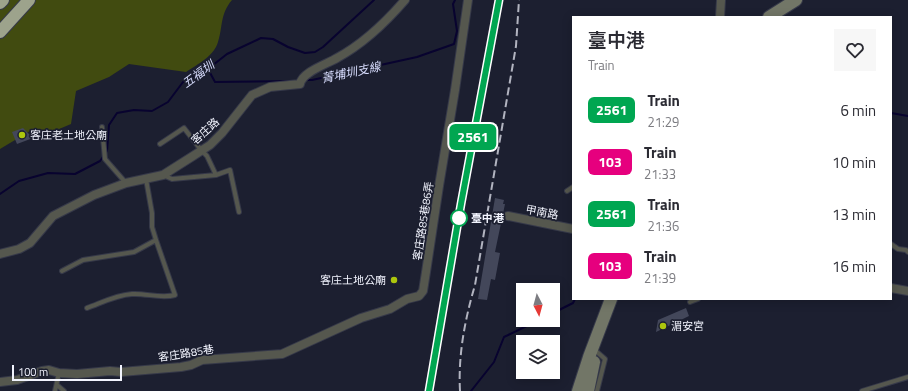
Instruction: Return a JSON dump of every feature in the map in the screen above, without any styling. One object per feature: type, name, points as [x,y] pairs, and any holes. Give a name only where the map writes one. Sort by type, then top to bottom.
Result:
[{"type":"highway","points":[[0,3],[3,0]]},
{"type":"highway","points":[[0,32],[29,0]]},
{"type":"street","name":"客庄路","points":[[0,254],[19,249],[30,243],[53,216],[94,195],[126,183],[163,175],[201,150],[222,133],[252,94],[270,86],[300,84],[310,72],[346,53],[372,34],[405,0]]},
{"type":"street","name":"客庄路85巷86弄","points":[[282,354],[361,318],[390,309],[407,299],[419,296],[423,291],[468,0]]},
{"type":"street","points":[[720,16],[721,0]]},
{"type":"street","points":[[771,16],[796,0]]},
{"type":"street","name":"甲南路","points":[[508,216],[572,229]]},
{"type":"street","points":[[892,288],[908,292]]},
{"type":"street","points":[[578,391],[611,300]]},
{"type":"street","points":[[588,391],[606,313]]},
{"type":"street","name":"客庄路85巷","points":[[0,382],[17,380],[49,370],[59,373],[77,374],[110,371],[143,371],[182,367],[202,360],[282,354]]},
{"type":"lane","points":[[102,127],[105,159],[126,183]]},
{"type":"lane","points":[[160,144],[184,128],[207,156],[216,175]]},
{"type":"lane","points":[[163,175],[172,179],[216,175],[230,170],[239,212]]},
{"type":"lane","points":[[87,308],[113,298],[131,294],[168,297],[175,295],[152,226],[152,213],[146,178]]},
{"type":"lane","points":[[566,191],[572,188]]},
{"type":"lane","points":[[62,272],[83,260],[134,252],[156,240]]},
{"type":"lane","points":[[892,245],[898,249],[906,250],[908,252]]},
{"type":"lane","points":[[690,302],[695,300]]},
{"type":"lane","points":[[597,352],[605,359],[597,391]]},
{"type":"lane","points":[[55,391],[59,373]]},
{"type":"lane","points":[[862,391],[908,377]]},
{"type":"lane","points":[[57,385],[64,391]]},
{"type":"green space","points":[[0,0],[232,0],[225,10],[220,36],[216,47],[209,56],[196,66],[186,72],[129,64],[109,77],[76,91],[71,124],[52,132],[30,131],[0,149]]},
{"type":"building","name":"客庄老土地公廟","points":[[23,128],[33,138],[17,144],[12,132]]},
{"type":"building","points":[[495,198],[504,200],[503,204],[505,204],[495,252],[500,253],[495,280],[491,279],[487,300],[478,299]]},
{"type":"building","name":"湄安宮","points":[[686,308],[689,316],[656,332],[658,320]]},
{"type":"waterway","name":"五福圳","points":[[0,194],[19,181],[48,173],[75,174],[100,161],[107,151],[109,125],[117,113],[134,110],[152,111],[168,102],[183,82],[208,69],[227,54],[261,38],[273,39],[288,47],[305,53],[315,52],[323,47],[374,0]]},
{"type":"waterway","name":"菁埔圳支線","points":[[306,80],[312,80],[417,57],[454,44],[457,31],[453,4],[455,0]]},
{"type":"waterway","name":"菁埔圳支線","points":[[208,69],[215,82],[295,81]]},
{"type":"waterway","points":[[892,113],[908,116]]},
{"type":"waterway","points":[[560,310],[573,303],[574,300]]},
{"type":"waterway","points":[[471,391],[494,362],[504,337],[525,327]]},
{"type":"railway","points":[[429,391],[458,218],[499,0]]},
{"type":"railway","points":[[460,391],[460,364],[463,337],[475,285],[516,46],[519,0]]},
{"type":"train","name":"2561","points":[[429,391],[476,119],[499,0]]},
{"type":"place","name":"客庄老土地公廟","points":[[22,135]]},
{"type":"place","name":"臺中港","points":[[459,218]]},
{"type":"place","name":"客庄土地公廟","points":[[394,280]]},
{"type":"place","name":"湄安宮","points":[[663,326]]}]
